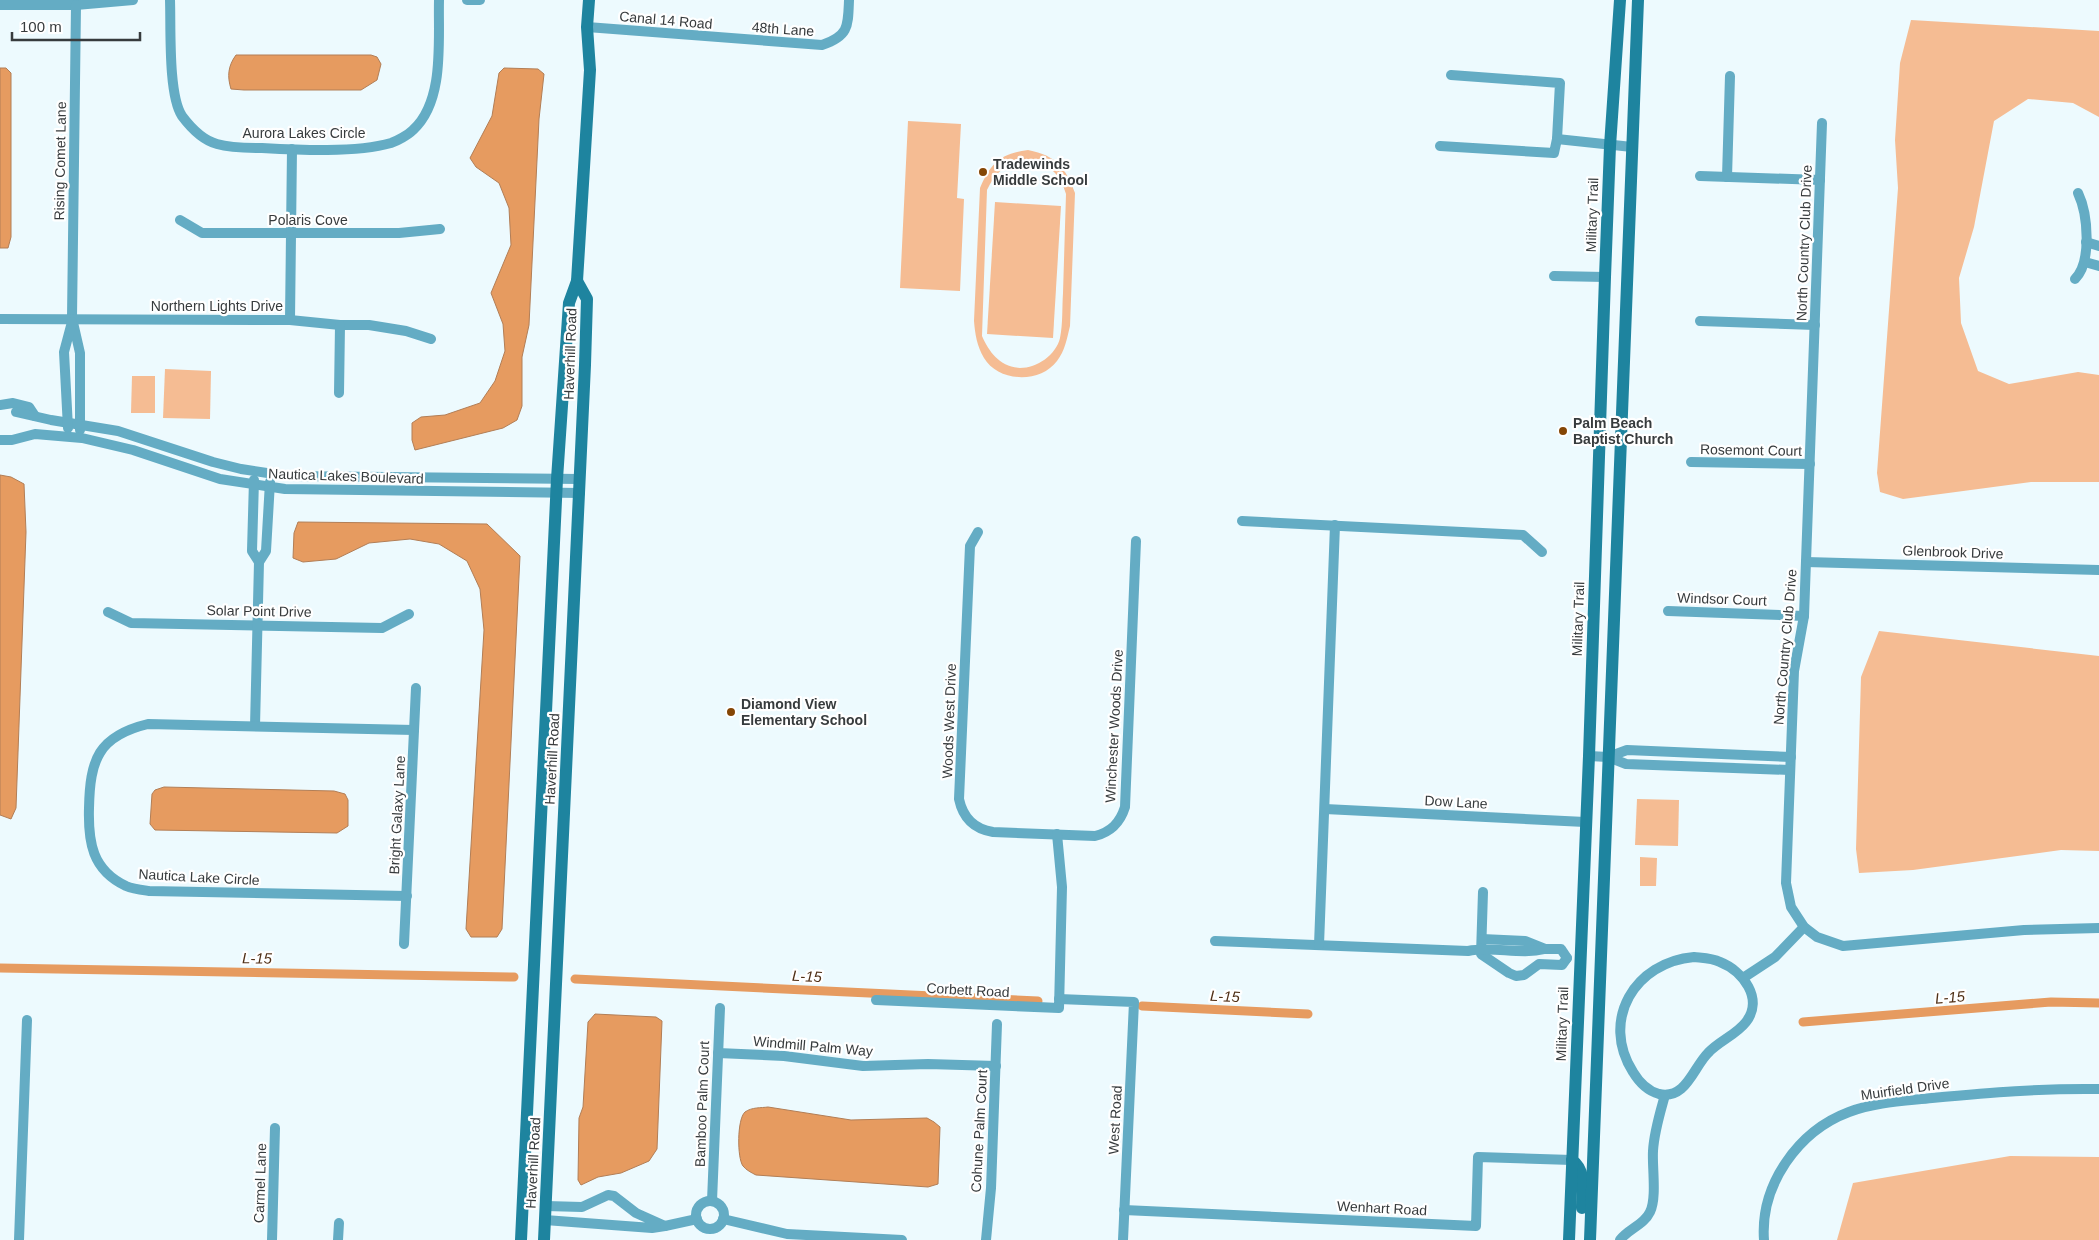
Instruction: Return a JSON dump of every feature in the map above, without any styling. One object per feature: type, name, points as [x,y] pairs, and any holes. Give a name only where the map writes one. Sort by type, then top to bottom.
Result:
[{"type":"main road","name":"Haverhill Road","points":[[520,1240],[556,493],[568,303],[577,281],[590,70],[587,26],[589,0]]},
{"type":"main road","name":"Military Trail","points":[[1569,1240],[1576,1049],[1573,958],[1589,756],[1610,146],[1620,0]]},
{"type":"main road","points":[[1590,1240],[1638,0]]},
{"type":"main road","name":"Haverhill Road","points":[[544,1240],[580,493],[587,300],[577,281]]},
{"type":"main road","points":[[533,977],[556,978]]},
{"type":"main road","points":[[1576,1049],[1583,1065],[1582,1145],[1593,1154]]},
{"type":"main road","points":[[1572,1160],[1578,1164],[1583,1175],[1581,1240]]},
{"type":"street","points":[[0,5],[76,5],[133,0]]},
{"type":"street","name":"Aurora Lakes Circle","points":[[170,0],[174,92],[181,114],[195,132],[216,144],[292,149],[369,147],[393,143],[413,130],[428,111],[436,88],[438,0]]},
{"type":"street","points":[[468,0],[480,0]]},
{"type":"street","name":"48th Lane","points":[[744,40],[822,45],[832,42],[845,31],[848,25],[849,0]]},
{"type":"street","name":"Rising Comet Lane","points":[[66,436],[69,423],[64,352],[72,318],[76,5]]},
{"type":"street","name":"Canal 14 Road","points":[[587,26],[744,40]]},
{"type":"street","points":[[1440,146],[1554,154],[1557,140],[1560,83],[1451,75]]},
{"type":"street","points":[[1727,177],[1730,76]]},
{"type":"street","name":"North Country Club Drive","points":[[1822,123],[1804,616],[1794,671],[1790,770],[1786,883],[1792,908],[1804,927],[1817,937],[1829,943],[1850,947],[2024,930],[2099,928]]},
{"type":"street","points":[[1557,140],[1632,147]]},
{"type":"street","points":[[290,320],[292,149]]},
{"type":"street","points":[[1700,176],[1820,180]]},
{"type":"street","points":[[2075,279],[2081,272],[2085,262],[2086,242],[2084,205],[2078,193]]},
{"type":"street","name":"Polaris Cove","points":[[180,220],[202,233],[399,233],[440,229]]},
{"type":"street","points":[[2086,242],[2099,246]]},
{"type":"street","points":[[2085,262],[2099,266]]},
{"type":"street","points":[[1554,276],[1605,277]]},
{"type":"street","name":"Rising Comet Lane","points":[[72,318],[80,352],[80,438]]},
{"type":"street","name":"Northern Lights Drive","points":[[0,319],[290,320],[340,325],[369,325],[406,331],[431,339]]},
{"type":"street","points":[[1700,321],[1814,325]]},
{"type":"street","points":[[339,393],[340,325]]},
{"type":"street","name":"Nautica Lakes Boulevard","points":[[35,416],[29,407],[12,403],[6,410],[35,416],[69,423],[118,431],[213,462],[270,474],[319,477],[580,479]]},
{"type":"street","name":"Nautica Lakes Boulevard","points":[[0,440],[12,440],[35,434],[80,438],[133,450],[220,479],[269,487],[318,491],[580,493]]},
{"type":"street","name":"Rosemont Court","points":[[1691,462],[1810,464]]},
{"type":"street","points":[[255,472],[252,551],[259,562]]},
{"type":"street","points":[[255,726],[259,562],[266,552],[270,474]]},
{"type":"street","points":[[1242,521],[1523,535],[1542,552]]},
{"type":"street","points":[[1320,945],[1336,525]]},
{"type":"street","name":"Woods West Drive","points":[[978,532],[970,546],[960,806],[970,822],[986,830],[1057,834]]},
{"type":"street","name":"Winchester Woods Drive","points":[[1057,834],[1089,836],[1101,834],[1117,824],[1125,808],[1136,541]]},
{"type":"street","name":"Glenbrook Drive","points":[[1806,562],[2099,570]]},
{"type":"street","name":"Windsor Court","points":[[1668,611],[1804,616]]},
{"type":"street","name":"Solar Point Drive","points":[[108,612],[132,623],[382,628],[409,614]]},
{"type":"street","name":"Bright Galaxy Lane","points":[[404,944],[416,688]]},
{"type":"street","name":"Nautica Lake Circle","points":[[407,896],[149,891],[127,887],[108,874],[95,856],[89,835],[91,776],[98,756],[111,740],[128,728],[148,724],[414,730]]},
{"type":"street","points":[[1589,756],[1608,756],[1627,750],[1791,757]]},
{"type":"street","points":[[1608,756],[1626,764],[1790,770]]},
{"type":"street","name":"Dow Lane","points":[[1325,810],[1585,822]]},
{"type":"street","points":[[1057,834],[1062,887],[1059,1004]]},
{"type":"street","points":[[1215,941],[1468,950],[1481,943],[1536,951],[1561,949],[1573,958],[1562,964],[1540,964],[1524,975],[1516,976],[1481,954],[1481,943],[1483,892]]},
{"type":"street","points":[[1743,978],[1775,957],[1804,927]]},
{"type":"street","points":[[1498,966],[1505,945]]},
{"type":"street","points":[[1682,958],[1707,958],[1721,962],[1743,978],[1749,986],[1753,997],[1752,1010],[1748,1019],[1740,1028],[1723,1039],[1707,1054],[1683,1088],[1678,1092],[1665,1095],[1653,1092],[1635,1076],[1624,1054],[1621,1018],[1624,1006],[1633,990],[1649,972],[1659,966],[1682,958]]},
{"type":"street","name":"Corbett Road","points":[[876,1000],[1059,1004],[1134,1002]]},
{"type":"street","name":"West Road","points":[[1123,1240],[1134,1002]]},
{"type":"street","name":"Bamboo Palm Court","points":[[712,1202],[720,1008]]},
{"type":"street","points":[[19,1240],[27,1020]]},
{"type":"street","name":"Cohune Palm Court","points":[[986,1240],[991,1188],[997,1024]]},
{"type":"street","name":"Windmill Palm Way","points":[[718,1053],[784,1056],[863,1066],[928,1064],[996,1066]]},
{"type":"street","name":"Muirfield Drive","points":[[1764,1240],[1765,1218],[1777,1177],[1798,1147],[1816,1130],[1848,1112],[1883,1104],[1969,1094],[2099,1089]]},
{"type":"street","points":[[1620,1240],[1626,1232],[1647,1218],[1652,1206],[1653,1149],[1656,1127],[1665,1095]]},
{"type":"street","name":"Carmel Lane","points":[[272,1240],[275,1128]]},
{"type":"street","name":"Wenhart Road","points":[[1124,1210],[1476,1226],[1478,1156],[1572,1160]]},
{"type":"street","points":[[546,1206],[582,1206],[608,1195],[614,1196],[636,1213],[665,1226]]},
{"type":"street","points":[[712,1202],[722,1208],[723,1219],[717,1227],[708,1228],[699,1224],[696,1215],[703,1203],[712,1202]]},
{"type":"street","points":[[545,1220],[652,1228],[697,1219]]},
{"type":"street","points":[[723,1219],[787,1234],[902,1240]]},
{"type":"street","points":[[338,1223],[338,1240]]},
{"type":"shaded area","points":[[1911,20],[2099,31],[2099,117],[2073,103],[2028,99],[1994,121],[1974,227],[1959,278],[1961,323],[1978,371],[2009,384],[2078,372],[2099,375],[2099,482],[2031,482],[1903,499],[1880,492],[1877,473],[1898,188],[1895,140],[1900,63]]},
{"type":"shaded area","points":[[236,55],[371,55],[377,57],[381,64],[377,80],[361,90],[244,90],[231,89],[230,67]]},
{"type":"shaded area","points":[[0,68],[6,68],[11,73],[11,237],[8,248],[0,248]]},
{"type":"shaded area","points":[[504,68],[538,69],[544,74],[539,119],[529,325],[522,357],[522,406],[517,420],[503,428],[415,450],[412,440],[412,423],[421,417],[445,415],[480,403],[495,381],[505,351],[503,324],[491,293],[511,245],[509,208],[499,183],[476,167],[470,158],[492,116],[499,73]]},
{"type":"shaded area","points":[[908,121],[961,124],[957,198],[964,199],[960,291],[900,288]]},
{"type":"shaded area","points":[[1028,150],[1053,159],[1068,176],[1075,193],[1070,326],[1065,344],[1060,357],[1050,368],[1040,374],[1019,377],[1009,376],[990,366],[980,349],[974,321],[980,188],[988,172],[998,161],[1003,157]],"holes":[[[1028,160],[1048,167],[1057,175],[1066,194],[1062,327],[1058,344],[1050,355],[1033,366],[1020,368],[1007,365],[996,358],[982,336],[987,190],[998,173],[1008,165]]]},
{"type":"shaded area","points":[[995,202],[1061,206],[1053,338],[987,334]]},
{"type":"shaded area","points":[[165,369],[211,371],[210,419],[163,418]]},
{"type":"shaded area","points":[[132,376],[155,376],[155,413],[131,413]]},
{"type":"shaded area","points":[[0,475],[11,477],[24,484],[26,532],[16,808],[11,819],[0,815]]},
{"type":"shaded area","points":[[298,522],[487,524],[520,556],[502,929],[497,937],[471,937],[466,929],[484,630],[480,589],[467,561],[439,544],[410,539],[369,543],[336,559],[303,562],[293,558],[294,533]]},
{"type":"shaded area","points":[[1879,631],[2099,656],[2099,851],[2061,850],[1913,870],[1859,873],[1856,849],[1861,677]]},
{"type":"shaded area","points":[[164,787],[334,791],[345,794],[348,800],[348,826],[337,833],[155,830],[150,824],[152,794],[155,790]]},
{"type":"shaded area","points":[[1637,799],[1679,800],[1678,846],[1635,845]]},
{"type":"shaded area","points":[[1640,857],[1657,858],[1656,886],[1640,886]]},
{"type":"shaded area","points":[[595,1014],[656,1017],[662,1021],[657,1149],[649,1161],[621,1173],[598,1177],[581,1185],[578,1180],[579,1118],[583,1107],[588,1022]]},
{"type":"shaded area","points":[[768,1107],[851,1120],[927,1118],[940,1127],[938,1184],[928,1187],[756,1175],[746,1169],[741,1162],[740,1122],[742,1116],[748,1110]]},
{"type":"shaded area","points":[[2010,1156],[2099,1157],[2099,1240],[1837,1240],[1853,1183]]},
{"type":"waterway","name":"L-15","points":[[0,968],[514,977]]},
{"type":"waterway","name":"L-15","points":[[575,979],[1038,1001]]},
{"type":"waterway","name":"L-15","points":[[1803,1022],[2051,1002],[2099,1003]]},
{"type":"waterway","name":"L-15","points":[[1142,1006],[1308,1014]]},
{"type":"place","name":"Tradewinds Middle School","points":[[983,172]]},
{"type":"place","name":"Palm Beach Baptist Church","points":[[1563,431]]},
{"type":"place","name":"Diamond View Elementary School","points":[[731,712]]}]
